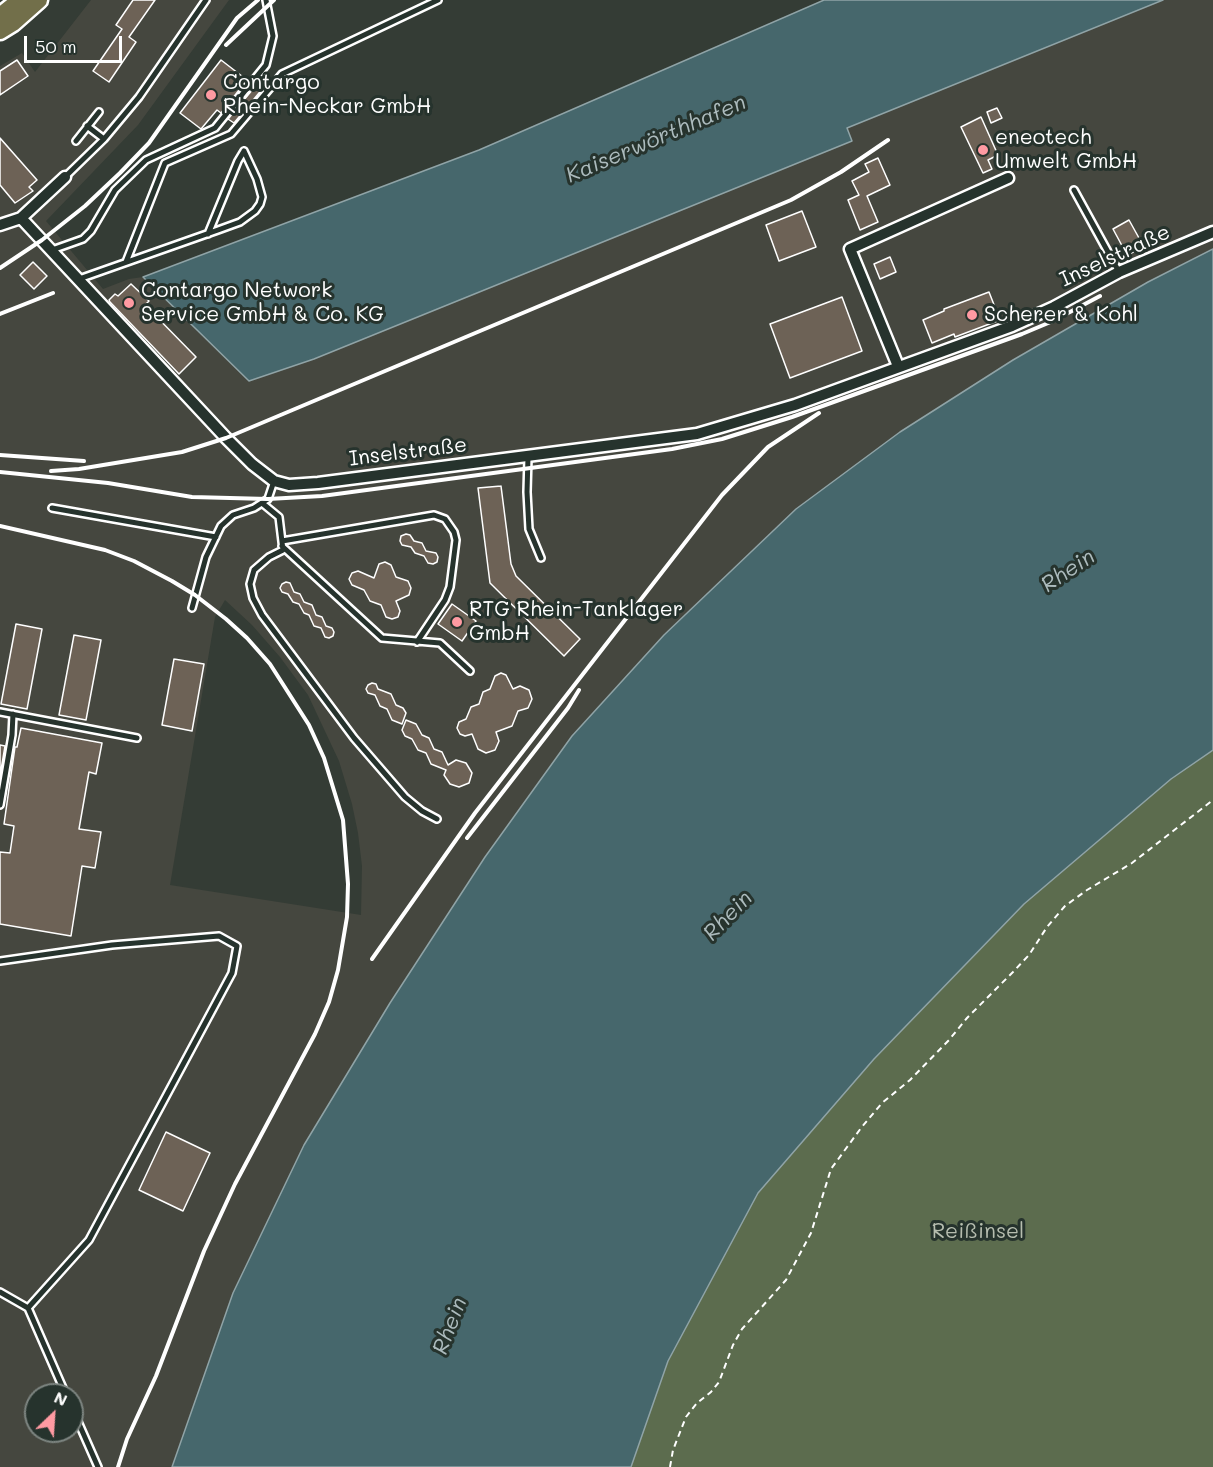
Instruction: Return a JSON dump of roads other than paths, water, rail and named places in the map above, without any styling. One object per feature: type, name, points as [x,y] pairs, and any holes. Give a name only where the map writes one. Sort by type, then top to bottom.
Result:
[{"type":"main road","points":[[0,16],[20,0]]},
{"type":"main road","points":[[0,31],[13,23],[39,0]]},
{"type":"street","points":[[0,225],[21,218],[65,177]]},
{"type":"street","points":[[898,366],[850,249],[1008,178]]},
{"type":"street","points":[[21,218],[226,438],[252,464],[274,481]]},
{"type":"street","name":"Inselstraße","points":[[274,481],[289,485],[318,483],[697,434],[795,405],[1012,326],[1054,307],[1119,272],[1213,232]]},
{"type":"lane","points":[[65,177],[104,139],[140,97],[206,0]]},
{"type":"lane","points":[[52,250],[83,239],[91,231],[115,190],[146,160],[215,128],[266,65],[273,36],[266,0]]},
{"type":"lane","points":[[126,262],[165,163],[231,134],[282,74],[438,0]]},
{"type":"lane","points":[[76,141],[99,112]]},
{"type":"lane","points":[[87,126],[104,139]]},
{"type":"lane","points":[[79,279],[208,234],[255,212],[262,196],[258,179],[244,151],[237,161],[208,234]]},
{"type":"lane","points":[[1074,190],[1119,272]]},
{"type":"lane","points":[[528,457],[529,529],[541,558]]},
{"type":"lane","points":[[192,608],[206,557],[221,526],[233,515],[254,508],[268,499],[274,481]]},
{"type":"lane","points":[[262,503],[279,517],[283,550],[269,557],[254,570],[250,584],[253,598],[262,615],[354,738],[405,797],[422,811],[438,819]]},
{"type":"lane","points":[[52,508],[216,537]]},
{"type":"lane","points":[[282,544],[434,515],[445,519],[454,532],[456,540],[450,587],[445,600],[417,642]]},
{"type":"lane","points":[[282,544],[382,638],[440,644],[470,671]]},
{"type":"lane","points":[[0,712],[137,738]]},
{"type":"lane","points":[[0,805],[12,735],[13,714]]},
{"type":"lane","points":[[0,961],[112,945],[219,936],[237,946],[232,973],[89,1240],[28,1308]]},
{"type":"lane","points":[[0,1292],[28,1308],[61,1383]]},
{"type":"lane","points":[[84,1435],[98,1467]]},
{"type":"water","name":"Kaiserwörthhafen","points":[[824,0],[1163,0],[847,128],[852,141],[314,359],[249,381],[143,277],[479,150]]},
{"type":"water","name":"Rhein","points":[[1213,249],[1213,750],[1171,779],[1024,904],[874,1059],[758,1193],[668,1361],[631,1467],[172,1467],[233,1293],[304,1145],[390,1003],[485,857],[572,736],[664,635],[796,509],[900,432],[1013,360],[1148,282]]},
{"type":"railway","points":[[0,268],[42,240],[85,206],[149,143],[237,18],[258,0]]},
{"type":"railway","points":[[226,45],[274,0]]},
{"type":"railway","points":[[51,471],[79,469],[182,452],[226,438],[791,200],[841,172],[888,140]]},
{"type":"railway","points":[[0,314],[53,293]]},
{"type":"railway","points":[[0,472],[108,483],[192,497],[268,499],[322,496],[672,449],[722,439],[792,417],[1022,334],[1053,321],[1100,296]]},
{"type":"railway","points":[[372,959],[475,813],[722,495],[768,447],[819,413]]},
{"type":"railway","points":[[0,455],[84,461]]},
{"type":"railway","points":[[0,526],[105,550],[134,561],[195,595],[226,619],[270,664],[309,725],[324,758],[343,820],[348,884],[347,917],[338,970],[329,1002],[315,1034],[235,1184],[204,1251],[156,1376],[127,1439],[118,1467]]},
{"type":"railway","points":[[467,838],[568,708],[579,690]]},
{"type":"place","name":"Contargo Rhein-Neckar GmbH","points":[[211,95]]},
{"type":"place","name":"eneotech Umwelt GmbH","points":[[983,150]]},
{"type":"place","name":"Contargo Network Service GmbH & Co. KG","points":[[129,303]]},
{"type":"place","name":"Scherer & Kohl","points":[[972,315]]},
{"type":"place","name":"RTG Rhein-Tanklager GmbH","points":[[457,622]]},
{"type":"park label","name":"Reißinsel","points":[[978,1232]]}]
